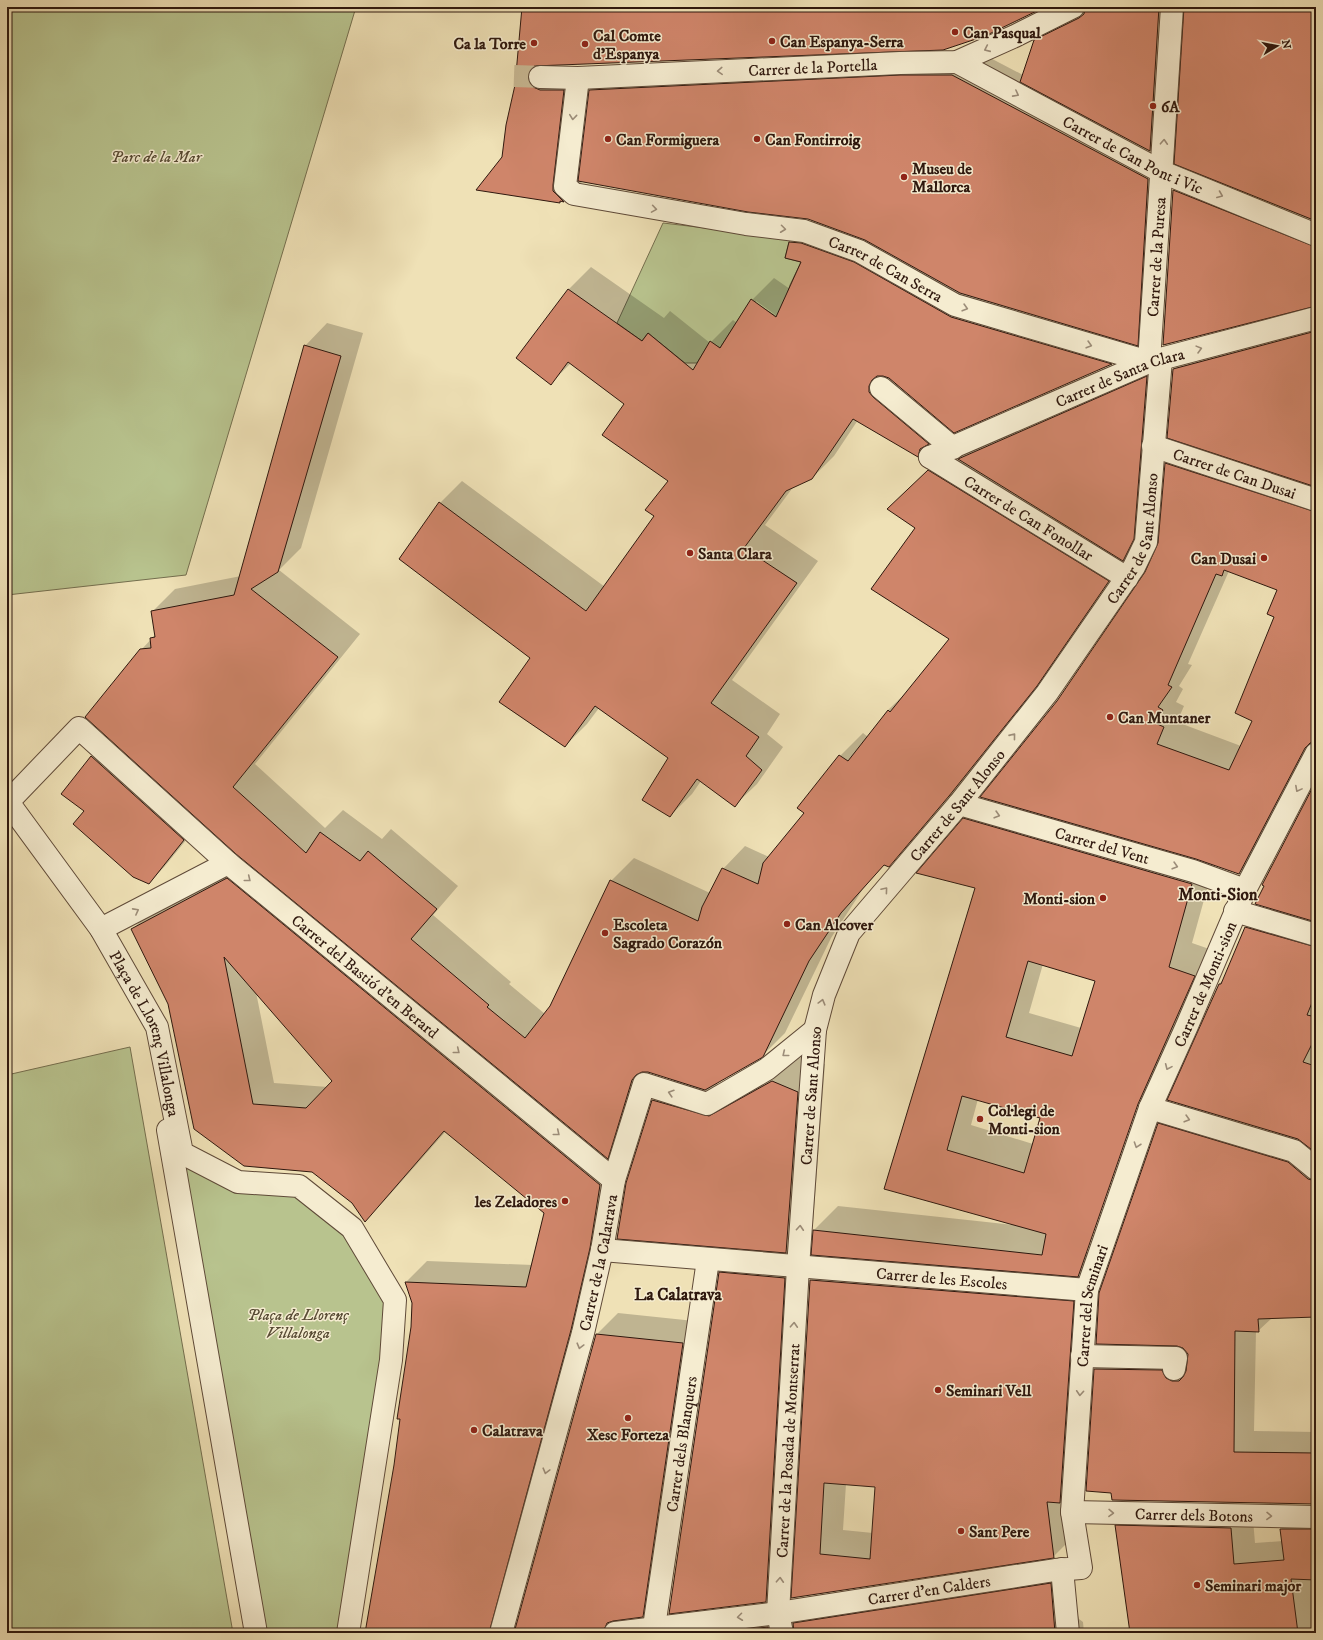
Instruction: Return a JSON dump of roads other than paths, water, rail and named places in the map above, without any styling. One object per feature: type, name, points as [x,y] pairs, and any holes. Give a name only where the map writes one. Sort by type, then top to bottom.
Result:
[{"type":"street","name":"Carrer de la Portella","points":[[540,77],[578,78],[900,63],[957,62],[1015,36],[1073,7]]},
{"type":"street","name":"Carrer de la Puresa","points":[[1155,360],[1162,172],[1172,7]]},
{"type":"street","name":"Carrer de Can Pont i Vic","points":[[957,62],[1162,172],[1316,235]]},
{"type":"street","name":"Carrer de Can Serra","points":[[578,78],[565,186],[574,194],[746,224],[804,231],[860,251],[955,305],[1155,360]]},
{"type":"street","name":"Carrer de Santa Clara","points":[[930,457],[1155,360],[1316,318]]},
{"type":"street","name":"Carrer de Sant Alonso","points":[[798,1267],[815,1030],[824,995],[850,933],[959,804],[1047,693],[1127,578],[1146,542],[1153,446],[1155,360]]},
{"type":"street","points":[[881,388],[953,448]]},
{"type":"street","name":"Carrer de Can Dusai","points":[[1153,446],[1316,500]]},
{"type":"street","name":"Carrer de Can Fonollar","points":[[930,457],[1127,578]]},
{"type":"street","name":"Carrer del Bastió d'en Berard","points":[[79,728],[228,863],[614,1180]]},
{"type":"street","name":"Plaça de Llorenç Villalonga","points":[[79,728],[8,802],[101,929],[157,1027],[182,1153],[238,1182],[299,1186],[352,1228],[395,1300],[391,1360],[348,1633]]},
{"type":"street","name":"Carrer de Monti-sion","points":[[1150,1108],[1186,1028],[1235,911],[1316,754]]},
{"type":"street","name":"Carrer del Vent","points":[[959,804],[1193,871],[1245,890]]},
{"type":"street","points":[[101,929],[228,863]]},
{"type":"street","points":[[1235,911],[1316,935]]},
{"type":"street","name":"Carrer de la Calatrava","points":[[501,1633],[583,1333],[602,1250],[614,1180],[644,1084],[707,1104],[768,1069],[815,1030]]},
{"type":"street","points":[[148,1031],[179,1189],[256,1633]]},
{"type":"street","points":[[1150,1108],[1294,1151],[1316,1169]]},
{"type":"street","name":"Carrer del Seminari","points":[[1068,1633],[1072,1512],[1087,1290],[1150,1108]]},
{"type":"street","name":"Carrer de les Escoles","points":[[602,1250],[708,1260],[1087,1290]]},
{"type":"street","name":"Carrer dels Blanquers","points":[[654,1627],[708,1260]]},
{"type":"street","name":"Carrer de la Posada de Montserrat","points":[[780,1623],[798,1267]]},
{"type":"street","points":[[1082,1356],[1176,1358],[1174,1369]]},
{"type":"street","name":"Carrer dels Botons","points":[[1072,1512],[1316,1517]]},
{"type":"street","name":"Carrer d'en Calders","points":[[615,1633],[654,1627],[780,1623],[1071,1568]]},
{"type":"tunnel","points":[[514,76],[540,77]]},
{"type":"place","name":"Can Pasqual","points":[[955,32]]},
{"type":"place","name":"Can Espanya-Serra","points":[[772,41]]},
{"type":"place","name":"Ca la Torre","points":[[534,43]]},
{"type":"place","name":"Cal Comte d'Espanya","points":[[585,44]]},
{"type":"place","name":"6A","points":[[1153,106]]},
{"type":"place","name":"Can Formiguera","points":[[608,139]]},
{"type":"place","name":"Can Fontirroig","points":[[757,139]]},
{"type":"place","name":"Museu de Mallorca","points":[[904,177]]},
{"type":"place","name":"Santa Clara","points":[[690,553]]},
{"type":"place","name":"Can Dusai","points":[[1264,558]]},
{"type":"place","name":"Can Muntaner","points":[[1110,717]]},
{"type":"place","name":"Monti-sion","points":[[1103,898]]},
{"type":"place","name":"Can Alcover","points":[[787,924]]},
{"type":"place","name":"Escoleta Sagrado Corazón","points":[[605,933]]},
{"type":"place","name":"Col·legi de Monti-sion","points":[[980,1119]]},
{"type":"place","name":"les Zeladores","points":[[565,1201]]},
{"type":"place","name":"Seminari Vell","points":[[938,1390]]},
{"type":"place","name":"Xesc Forteza","points":[[628,1418]]},
{"type":"place","name":"Calatrava","points":[[474,1430]]},
{"type":"place","name":"Sant Pere","points":[[961,1531]]},
{"type":"place","name":"Seminari major","points":[[1197,1585]]},
{"type":"district","name":"Monti-Sion","points":[[1218,894]]},
{"type":"district","name":"La Calatrava","points":[[678,1294]]},
{"type":"park label","name":"Parc de la Mar","points":[[156,156]]}]
